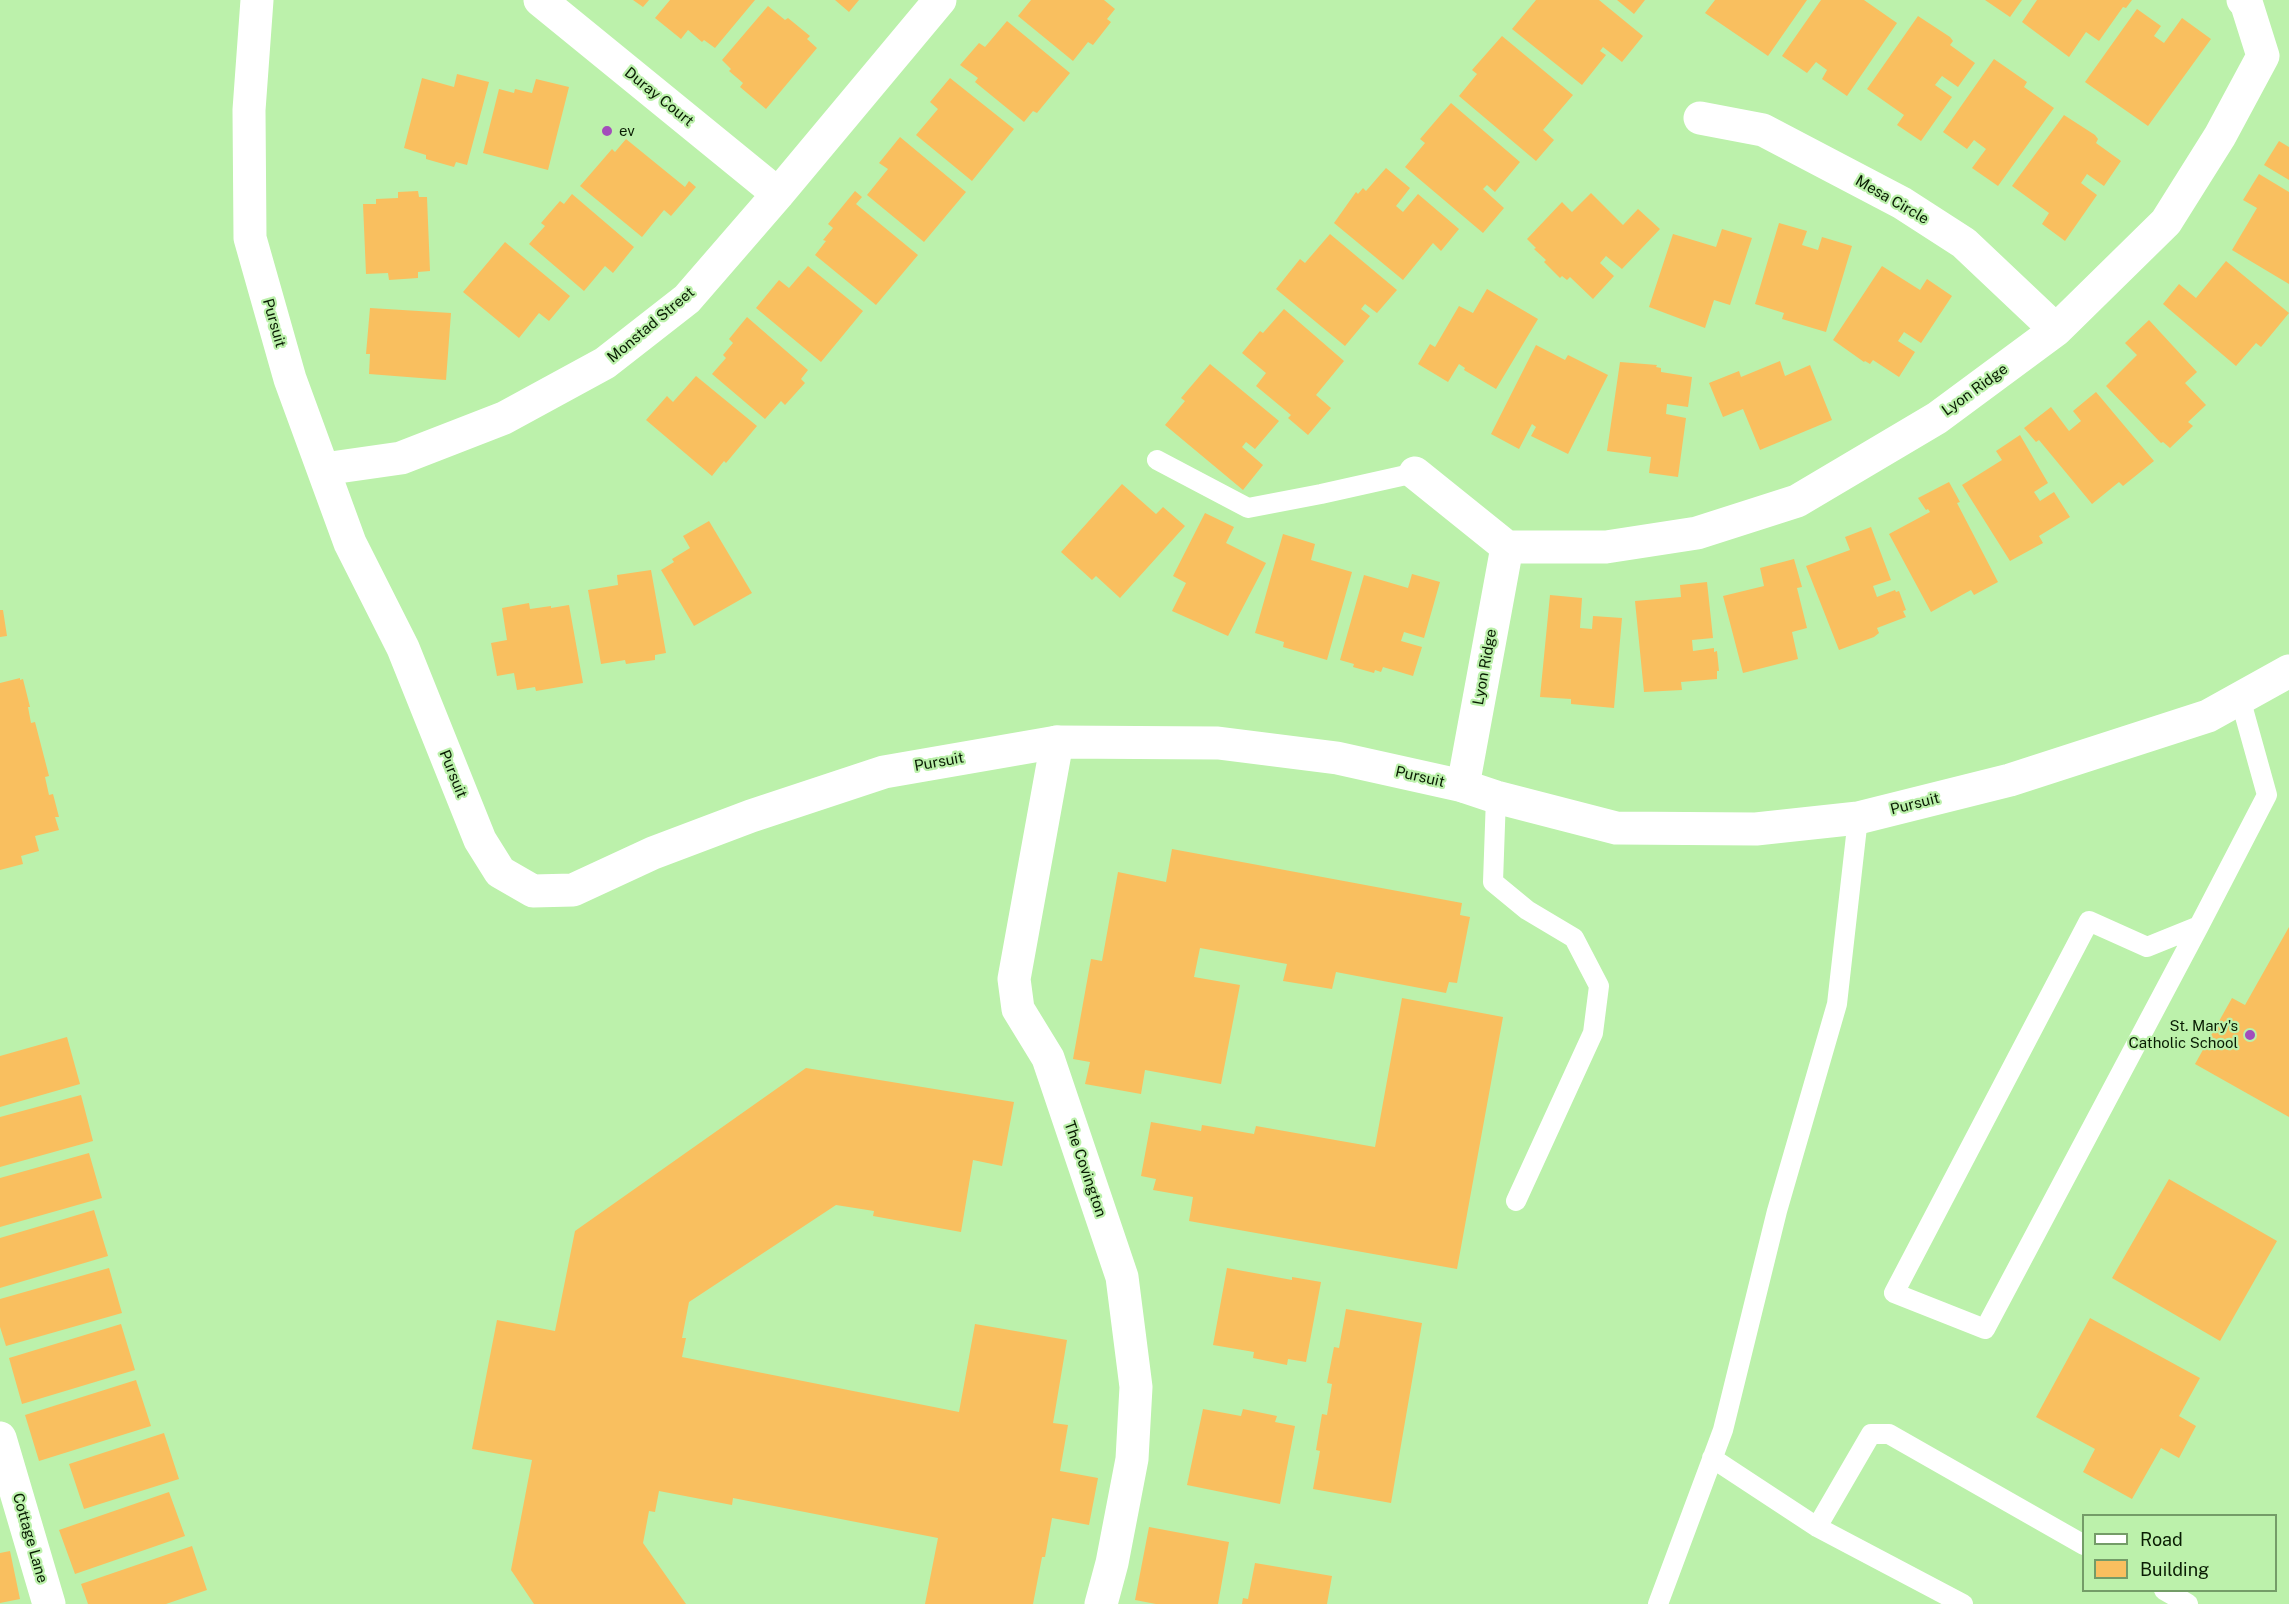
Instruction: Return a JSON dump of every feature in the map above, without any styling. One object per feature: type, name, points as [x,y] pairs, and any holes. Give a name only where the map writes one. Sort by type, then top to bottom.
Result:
[{"type":"street","name":"Pursuit","points":[[257,0],[249,111],[250,238],[290,379],[350,543],[404,648],[480,840],[500,872],[532,891],[573,890],[664,849],[751,816],[884,772],[1057,742],[1218,743],[1337,758],[1463,786],[1496,797],[1616,828],[1756,829],[1858,819],[2021,777],[2208,716],[2289,671]]},
{"type":"street","name":"Duray Court","points":[[540,0],[778,194]]},
{"type":"street","name":"Monstad Street","points":[[324,469],[401,458],[504,418],[605,363],[687,299],[940,0]]},
{"type":"street","name":"Lyon Ridge","points":[[1463,786],[1506,547],[1606,547],[1697,533],[1797,501],[1937,418],[2056,330],[2166,222],[2220,136],[2263,56],[2246,2],[2243,0]]},
{"type":"street","name":"Mesa Circle","points":[[1700,117],[1763,130],[1902,203],[1964,243],[2056,330]]},
{"type":"street","points":[[1414,473],[1506,547]]},
{"type":"street","name":"The Covington","points":[[1057,742],[1014,979],[1018,1009],[1048,1058],[1122,1277],[1136,1387],[1132,1459],[1112,1563],[1101,1604]]},
{"type":"street","name":"Cottage Lane","points":[[0,1438],[49,1604]]},
{"type":"lane","points":[[1157,460],[1248,508],[1414,473]]},
{"type":"lane","points":[[2199,926],[2147,947],[2089,921],[1894,1293],[1985,1329],[2199,926],[2267,795],[2240,698]]},
{"type":"lane","points":[[1496,797],[1493,882],[1527,910],[1574,938],[1599,986],[1593,1033],[1516,1201]]},
{"type":"lane","points":[[1658,1604],[1723,1430],[1777,1211],[1837,1004],[1858,819]]},
{"type":"lane","points":[[1817,1527],[1870,1434],[1889,1434],[2082,1544]]},
{"type":"lane","points":[[1712,1458],[1817,1527],[1963,1604]]},
{"type":"lane","points":[[2167,1592],[2188,1604]]},
{"type":"building","points":[[633,0],[649,0],[643,7]]},
{"type":"building","points":[[670,0],[755,0],[715,48],[704,40],[702,42],[688,30],[681,39],[655,18]]},
{"type":"building","points":[[835,0],[859,0],[849,12]]},
{"type":"building","points":[[1031,0],[1104,0],[1115,9],[1107,19],[1111,22],[1093,45],[1088,42],[1073,61],[1018,16]]},
{"type":"building","points":[[1536,0],[1599,0],[1643,36],[1622,62],[1603,47],[1600,51],[1606,55],[1582,85],[1512,29]]},
{"type":"building","points":[[1617,0],[1645,0],[1634,14]]},
{"type":"building","points":[[1715,0],[1807,0],[1768,56],[1705,13]]},
{"type":"building","points":[[1821,0],[1864,0],[1897,23],[1847,96],[1822,79],[1827,70],[1816,62],[1807,73],[1782,56]]},
{"type":"building","points":[[1985,0],[2022,0],[2010,17]]},
{"type":"building","points":[[2037,0],[2132,0],[2126,8],[2123,7],[2099,41],[2086,32],[2069,57],[2022,22]]},
{"type":"building","points":[[768,6],[785,20],[788,18],[810,36],[807,39],[817,48],[766,109],[740,87],[743,83],[729,71],[731,69],[722,60]]},
{"type":"building","points":[[2137,9],[2161,26],[2154,36],[2164,43],[2182,18],[2211,39],[2148,126],[2085,82]]},
{"type":"building","points":[[1918,16],[1950,37],[1953,41],[1950,45],[1975,63],[1958,87],[1942,76],[1935,85],[1952,97],[1921,141],[1897,125],[1904,115],[1867,89]]},
{"type":"building","points":[[1007,21],[1070,73],[1037,113],[1033,111],[1024,122],[975,82],[978,78],[960,65],[979,43],[985,47]]},
{"type":"building","points":[[1502,36],[1573,95],[1543,130],[1554,140],[1536,161],[1459,96],[1477,74],[1472,70]]},
{"type":"building","points":[[1994,59],[2027,82],[2024,87],[2054,108],[1998,186],[1972,168],[1986,149],[1974,140],[1967,149],[1943,132]]},
{"type":"building","points":[[457,74],[489,82],[467,165],[456,162],[454,167],[426,159],[426,155],[404,148],[422,78],[454,87]]},
{"type":"building","points":[[950,78],[1014,129],[972,181],[916,135],[938,109],[930,102]]},
{"type":"building","points":[[536,79],[569,87],[548,170],[483,153],[499,89],[514,93],[515,89],[532,93]]},
{"type":"building","points":[[1451,103],[1520,162],[1495,192],[1487,185],[1483,189],[1504,208],[1483,233],[1405,167],[1425,143],[1420,139]]},
{"type":"building","points":[[2064,115],[2095,135],[2098,139],[2096,143],[2121,161],[2104,186],[2087,174],[2081,183],[2097,195],[2065,241],[2042,224],[2049,213],[2012,186]]},
{"type":"building","points":[[900,137],[966,192],[924,242],[867,195],[888,169],[879,163]]},
{"type":"building","points":[[626,139],[685,187],[689,181],[696,187],[671,216],[664,210],[642,237],[580,186],[612,149],[615,152]]},
{"type":"building","points":[[2279,141],[2289,147],[2289,180],[2264,165]]},
{"type":"building","points":[[1386,168],[1410,188],[1396,206],[1403,212],[1418,194],[1459,229],[1441,251],[1433,243],[1403,280],[1334,223],[1356,192],[1358,194],[1363,188],[1366,191]]},
{"type":"building","points":[[2259,174],[2289,192],[2289,284],[2232,250],[2257,208],[2243,200]]},
{"type":"building","points":[[418,191],[419,197],[427,197],[430,271],[418,272],[418,278],[389,280],[388,273],[366,274],[363,204],[376,204],[376,199],[398,198],[398,192]]},
{"type":"building","points":[[855,191],[862,197],[856,204],[918,255],[876,305],[815,255],[833,228],[828,224]]},
{"type":"building","points":[[1591,193],[1623,225],[1638,209],[1660,229],[1622,269],[1606,256],[1600,263],[1614,276],[1593,299],[1570,277],[1567,280],[1562,276],[1560,278],[1544,262],[1546,260],[1527,239],[1562,202],[1572,212]]},
{"type":"building","points":[[572,194],[634,247],[613,273],[605,266],[584,291],[529,244],[545,226],[541,223],[560,201],[564,204]]},
{"type":"building","points":[[1779,223],[1807,231],[1802,245],[1818,250],[1822,237],[1852,246],[1826,332],[1782,319],[1784,313],[1755,304]]},
{"type":"building","points":[[1722,229],[1752,238],[1730,305],[1714,300],[1705,328],[1649,307],[1673,234],[1716,247]]},
{"type":"building","points":[[1330,234],[1397,290],[1377,313],[1365,304],[1361,309],[1370,316],[1345,346],[1276,289],[1300,259],[1305,263]]},
{"type":"building","points":[[505,242],[570,296],[549,321],[539,313],[519,338],[463,292]]},
{"type":"building","points":[[2226,261],[2289,313],[2261,347],[2256,343],[2236,366],[2163,304],[2179,284],[2196,298]]},
{"type":"building","points":[[808,266],[863,311],[821,362],[756,308],[779,280],[789,288]]},
{"type":"building","points":[[1882,266],[1920,290],[1927,279],[1952,296],[1921,343],[1904,332],[1898,341],[1915,352],[1899,377],[1873,360],[1870,364],[1864,362],[1833,340]]},
{"type":"building","points":[[1487,289],[1538,319],[1496,389],[1464,370],[1465,368],[1459,364],[1448,382],[1418,364],[1430,344],[1435,347],[1459,306],[1473,313]]},
{"type":"building","points":[[370,308],[451,313],[446,380],[369,374],[370,354],[366,354]]},
{"type":"building","points":[[1284,309],[1344,361],[1316,395],[1331,408],[1308,435],[1288,418],[1291,415],[1256,386],[1266,373],[1242,353],[1260,331],[1263,333]]},
{"type":"building","points":[[747,317],[808,370],[801,379],[805,383],[785,405],[781,401],[765,419],[712,374],[726,358],[723,355],[733,343],[729,339]]},
{"type":"building","points":[[2149,320],[2197,372],[2185,383],[2206,405],[2188,422],[2193,426],[2170,448],[2163,442],[2161,443],[2106,386],[2137,355],[2125,343]]},
{"type":"building","points":[[1536,345],[1565,360],[1568,355],[1608,375],[1568,454],[1531,436],[1536,427],[1532,424],[1519,449],[1491,434]]},
{"type":"building","points":[[1780,361],[1785,376],[1810,365],[1832,420],[1760,450],[1743,409],[1723,417],[1709,383],[1739,371],[1741,377]]},
{"type":"building","points":[[1620,362],[1657,365],[1656,367],[1661,368],[1661,372],[1692,377],[1688,407],[1667,404],[1666,414],[1686,418],[1678,477],[1649,473],[1651,457],[1607,451]]},
{"type":"building","points":[[1210,364],[1279,421],[1255,449],[1246,442],[1242,447],[1263,465],[1243,490],[1165,425],[1185,401],[1181,398]]},
{"type":"building","points":[[696,376],[757,426],[712,476],[646,420],[667,396],[673,402]]},
{"type":"building","points":[[2096,392],[2154,461],[2123,486],[2119,482],[2092,504],[2039,440],[2036,442],[2024,428],[2051,407],[2069,431],[2081,421],[2073,411]]},
{"type":"building","points":[[2020,435],[2048,483],[2034,492],[2040,501],[2054,492],[2070,517],[2039,536],[2043,543],[2010,561],[1962,485],[2002,460],[1996,451]]},
{"type":"building","points":[[1949,482],[1960,502],[1957,503],[1998,582],[1974,595],[1971,590],[1931,612],[1889,534],[1930,512],[1918,498]]},
{"type":"building","points":[[1122,484],[1156,514],[1163,507],[1185,526],[1120,598],[1096,576],[1092,580],[1061,552]]},
{"type":"building","points":[[1205,513],[1234,527],[1226,543],[1266,563],[1228,636],[1172,611],[1186,583],[1173,576]]},
{"type":"building","points":[[709,521],[752,593],[694,626],[661,570],[674,562],[672,559],[690,548],[683,536]]},
{"type":"building","points":[[1871,527],[1891,580],[1873,586],[1877,597],[1895,590],[1899,591],[1906,610],[1903,611],[1906,617],[1877,628],[1879,633],[1874,637],[1839,650],[1806,566],[1850,550],[1845,537]]},
{"type":"building","points":[[1283,534],[1315,544],[1311,560],[1352,572],[1327,660],[1283,647],[1284,642],[1255,633]]},
{"type":"building","points":[[1794,559],[1802,587],[1797,588],[1807,628],[1792,632],[1798,659],[1743,673],[1723,596],[1764,586],[1760,568]]},
{"type":"building","points":[[651,570],[666,653],[655,655],[655,660],[626,664],[625,660],[601,664],[588,590],[618,585],[617,575]]},
{"type":"building","points":[[1412,574],[1440,582],[1424,638],[1404,632],[1401,641],[1422,647],[1413,676],[1383,667],[1381,672],[1375,670],[1374,673],[1353,667],[1354,664],[1340,660],[1364,575],[1408,588]]},
{"type":"building","points":[[1707,582],[1713,638],[1692,640],[1693,651],[1714,648],[1714,652],[1717,651],[1719,671],[1717,671],[1717,679],[1681,682],[1682,690],[1644,692],[1635,601],[1681,597],[1680,585]]},
{"type":"building","points":[[1550,595],[1582,598],[1580,628],[1592,629],[1593,616],[1622,618],[1614,708],[1571,704],[1571,699],[1540,697]]},
{"type":"building","points":[[529,603],[530,609],[569,605],[583,683],[536,691],[535,687],[517,690],[514,673],[497,676],[491,643],[507,640],[502,608]]},
{"type":"building","points":[[0,610],[3,610],[7,636],[0,637]]},
{"type":"building","points":[[20,678],[20,680],[23,679],[30,707],[28,707],[31,723],[35,722],[49,776],[45,777],[49,795],[53,794],[59,817],[55,817],[59,830],[35,836],[39,851],[21,856],[23,864],[0,870],[0,683]]},
{"type":"building","points":[[1172,849],[1462,903],[1460,915],[1470,917],[1457,983],[1449,982],[1446,993],[1336,972],[1332,989],[1283,981],[1287,964],[1200,948],[1194,977],[1240,985],[1221,1084],[1145,1070],[1141,1094],[1085,1084],[1090,1062],[1073,1059],[1091,959],[1102,961],[1118,872],[1166,882]]},
{"type":"building","name":"St. Mary's Catholic School","points":[[2289,927],[2289,1117],[2195,1064],[2232,998],[2245,1005]]},
{"type":"building","points":[[1402,998],[1503,1017],[1457,1269],[1189,1221],[1193,1197],[1153,1190],[1156,1179],[1141,1176],[1151,1122],[1201,1131],[1202,1125],[1254,1134],[1256,1126],[1375,1147]]},
{"type":"building","points":[[67,1037],[80,1084],[0,1107],[0,1056]]},
{"type":"building","points":[[806,1068],[1014,1102],[1002,1166],[973,1160],[961,1232],[873,1216],[874,1211],[836,1205],[689,1302],[682,1338],[686,1338],[682,1357],[959,1412],[975,1324],[1067,1340],[1053,1423],[1068,1425],[1060,1471],[1098,1478],[1089,1525],[1052,1518],[1033,1604],[925,1604],[938,1538],[733,1498],[732,1505],[659,1491],[655,1512],[649,1511],[643,1543],[686,1604],[534,1604],[511,1570],[532,1460],[472,1449],[497,1320],[555,1331],[575,1231]]},
{"type":"building","points":[[81,1095],[93,1141],[0,1167],[0,1117]]},
{"type":"building","points":[[89,1153],[102,1198],[0,1227],[0,1178]]},
{"type":"building","points":[[2169,1179],[2277,1241],[2220,1341],[2112,1278]]},
{"type":"building","points":[[94,1210],[108,1256],[0,1288],[0,1238]]},
{"type":"building","points":[[109,1268],[122,1313],[6,1346],[0,1327],[0,1299]]},
{"type":"building","points":[[1227,1268],[1292,1280],[1292,1277],[1321,1282],[1306,1362],[1288,1359],[1287,1365],[1253,1358],[1254,1352],[1213,1345]]},
{"type":"building","points":[[1346,1309],[1422,1323],[1391,1503],[1313,1489],[1320,1451],[1316,1450],[1322,1414],[1327,1415],[1332,1384],[1327,1383],[1334,1347],[1339,1348]]},
{"type":"building","points":[[2090,1318],[2200,1378],[2179,1416],[2196,1426],[2179,1458],[2161,1448],[2132,1499],[2083,1472],[2095,1449],[2036,1417]]},
{"type":"building","points":[[121,1324],[135,1370],[22,1404],[9,1358]]},
{"type":"building","points":[[136,1380],[151,1426],[39,1461],[25,1415]]},
{"type":"building","points":[[1203,1409],[1241,1416],[1243,1409],[1277,1416],[1275,1422],[1295,1426],[1280,1504],[1187,1485]]},
{"type":"building","points":[[164,1433],[179,1479],[84,1509],[69,1464]]},
{"type":"building","points":[[169,1492],[185,1536],[75,1574],[59,1530]]},
{"type":"building","points":[[1149,1527],[1229,1542],[1218,1604],[1156,1604],[1135,1600]]},
{"type":"building","points":[[192,1546],[207,1590],[166,1604],[88,1604],[81,1584]]},
{"type":"building","points":[[10,1551],[20,1599],[0,1603],[0,1553]]},
{"type":"building","points":[[1255,1563],[1332,1576],[1327,1604],[1242,1604],[1243,1598],[1248,1599]]},
{"type":"place","name":"ev","points":[[607,131]]},
{"type":"place","name":"St. Mary's Catholic School","points":[[2250,1035]]}]
